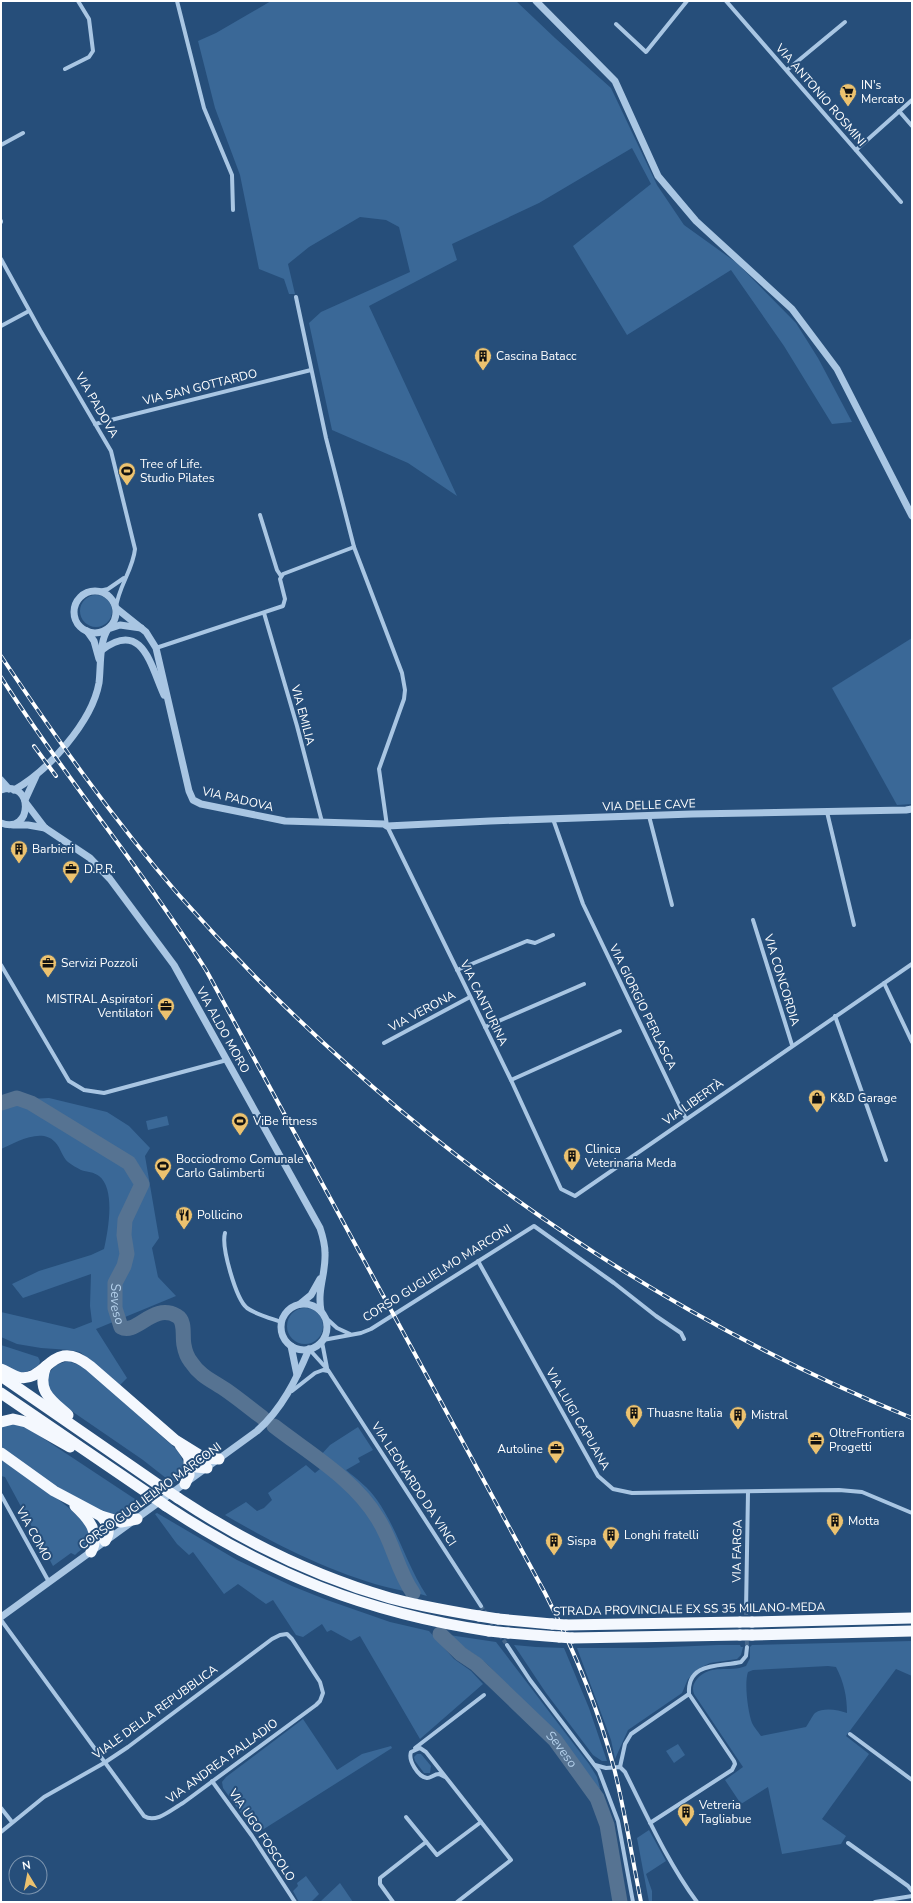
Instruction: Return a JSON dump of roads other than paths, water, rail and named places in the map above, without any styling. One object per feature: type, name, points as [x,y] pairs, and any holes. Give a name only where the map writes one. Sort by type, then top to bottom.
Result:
[{"type":"highway","points":[[1,1368],[18,1377],[23,1377],[35,1374],[52,1360],[64,1356],[74,1356],[84,1361],[193,1456],[219,1459]]},
{"type":"highway","points":[[46,1366],[42,1381],[46,1393],[54,1403],[104,1447]]},
{"type":"highway","name":"STRADA PROVINCIALE EX SS 35 MILANO-MEDA","points":[[1,1376],[163,1488],[230,1530],[285,1558],[348,1584],[410,1603],[433,1608],[480,1611],[498,1619],[552,1624],[752,1622],[912,1618]]},
{"type":"highway","points":[[1,1393],[166,1506],[226,1543],[282,1572],[359,1602],[419,1618],[489,1631],[507,1639],[912,1631]]},
{"type":"highway","points":[[1,1422],[12,1419],[26,1422],[62,1444],[96,1458]]},
{"type":"highway","points":[[1,1453],[69,1500],[101,1516],[121,1522],[137,1519]]},
{"type":"highway","points":[[193,1456],[196,1467],[202,1470]]},
{"type":"highway","points":[[185,1484],[189,1475],[193,1456]]},
{"type":"highway","points":[[69,1500],[91,1523],[95,1540],[91,1552]]},
{"type":"highway","points":[[94,1531],[100,1536],[109,1539],[109,1530],[101,1516]]},
{"type":"street","points":[[65,69],[89,57],[93,51],[89,19],[78,1]]},
{"type":"street","points":[[177,1],[204,108],[232,175],[232,210]]},
{"type":"street","points":[[536,1],[615,81],[658,176],[696,221],[792,309],[837,369],[912,516]]},
{"type":"street","points":[[616,24],[646,52],[687,1]]},
{"type":"street","name":"VIA ANTONIO ROSMINI","points":[[726,1],[902,202]]},
{"type":"street","points":[[787,70],[845,22]]},
{"type":"street","points":[[856,150],[912,100]]},
{"type":"street","points":[[899,111],[912,126]]},
{"type":"street","points":[[1,145],[23,133]]},
{"type":"street","name":"VIA PADOVA","points":[[1,259],[111,451],[134,542],[134,555],[118,596],[116,608],[149,635],[156,648],[189,791],[194,801],[201,804],[281,820],[322,823],[384,824],[387,826]]},
{"type":"street","name":"VIA CANTURINA","points":[[296,297],[326,438],[354,547],[402,673],[405,690],[404,699],[379,769],[387,826],[511,1080],[561,1189]]},
{"type":"street","points":[[1,326],[29,310]]},
{"type":"street","name":"VIA SAN GOTTARDO","points":[[95,424],[311,370]]},
{"type":"street","points":[[156,648],[264,613],[281,607],[285,603],[280,581],[281,576],[277,570],[260,515]]},
{"type":"street","points":[[281,576],[287,572],[354,547]]},
{"type":"street","points":[[100,666],[96,645],[87,631],[77,622],[74,616],[76,603],[86,593],[99,591],[118,583],[127,575]]},
{"type":"street","points":[[4,824],[16,823],[24,814],[25,802],[36,776],[68,741],[89,714],[99,682],[103,636],[115,620],[116,608],[110,597],[99,591]]},
{"type":"street","name":"VIA EMILIA","points":[[264,613],[297,726],[322,823]]},
{"type":"street","points":[[87,631],[101,632],[120,625],[141,628]]},
{"type":"street","points":[[102,650],[114,642],[123,640],[132,640],[141,646],[149,659],[170,708]]},
{"type":"street","points":[[1,790],[11,789],[36,776]]},
{"type":"street","name":"VIA ALDO MORO","points":[[1,780],[11,789],[18,792],[45,828],[90,858],[110,879],[174,966],[228,1059],[320,1228],[325,1243],[326,1255],[321,1278],[319,1300],[321,1311]]},
{"type":"street","name":"VIA DELLE CAVE","points":[[387,826],[649,816],[909,810]]},
{"type":"street","points":[[827,812],[854,925]]},
{"type":"street","points":[[649,816],[672,905]]},
{"type":"street","name":"VIA GIORGIO PERLASCA","points":[[553,819],[583,904],[686,1119]]},
{"type":"street","name":"VIA ALDO MORO","points":[[4,824],[28,825],[45,828]]},
{"type":"street","name":"VIA CONCORDIA","points":[[753,920],[792,1046]]},
{"type":"street","points":[[457,970],[527,941],[535,942],[554,935]]},
{"type":"street","name":"VIA LIBERTÀ","points":[[561,1189],[575,1196],[912,964]]},
{"type":"street","points":[[1,965],[69,1081],[84,1090],[104,1093],[228,1059]]},
{"type":"street","points":[[485,1027],[584,984]]},
{"type":"street","points":[[884,984],[912,1042]]},
{"type":"street","name":"VIA VERONA","points":[[384,1043],[470,997]]},
{"type":"street","points":[[835,1016],[886,1160]]},
{"type":"street","points":[[511,1080],[620,1031]]},
{"type":"street","name":"CORSO GUGLIELMO MARCONI","points":[[323,1341],[350,1334],[361,1333],[371,1329],[534,1226],[681,1333],[684,1339]]},
{"type":"street","points":[[225,1233],[224,1246],[238,1297],[246,1307],[282,1322]]},
{"type":"street","name":"VIA LUIGI CAPUANA","points":[[478,1261],[598,1476],[604,1483],[613,1489],[632,1493],[839,1490],[862,1492],[912,1513]]},
{"type":"street","name":"VIA ALDO MORO","points":[[300,1304],[311,1294],[321,1278]]},
{"type":"street","points":[[297,1377],[296,1364],[291,1346],[283,1336],[282,1322],[288,1310],[300,1304],[308,1304],[321,1311],[337,1328],[350,1334]]},
{"type":"street","points":[[326,1318],[327,1329],[323,1341],[329,1372]]},
{"type":"street","points":[[291,1346],[303,1350],[309,1349],[323,1341]]},
{"type":"street","points":[[309,1349],[329,1372]]},
{"type":"street","name":"CORSO GUGLIELMO MARCONI","points":[[1,1618],[264,1425],[289,1393],[309,1349]]},
{"type":"street","points":[[289,1393],[319,1370],[329,1372]]},
{"type":"street","name":"VIA LEONARDO DA VINCI","points":[[329,1372],[480,1611]]},
{"type":"street","name":"VIA FARGA","points":[[746,1611],[748,1492]]},
{"type":"street","name":"VIA COMO","points":[[1,1495],[49,1582]]},
{"type":"street","name":"VIA ANDREA PALLADIO","points":[[1,1618],[104,1763],[147,1818],[152,1819],[163,1815],[183,1803],[212,1780],[316,1705],[322,1697]]},
{"type":"street","name":"VIALE DELLA REPUBBLICA","points":[[1,1832],[44,1798],[104,1763],[280,1634],[287,1634],[292,1638],[320,1682],[323,1688],[322,1697]]},
{"type":"street","points":[[507,1639],[530,1680],[595,1764],[602,1776],[618,1821],[633,1902]]},
{"type":"street","points":[[650,1823],[734,1767],[734,1761],[689,1694],[689,1685],[692,1678],[699,1672],[714,1664],[741,1662],[746,1656],[746,1647]]},
{"type":"street","points":[[620,1767],[625,1744],[631,1734],[689,1694]]},
{"type":"street","points":[[445,1777],[439,1774],[427,1778],[422,1776],[410,1758],[414,1750],[484,1695]]},
{"type":"street","points":[[850,1734],[912,1780]]},
{"type":"street","points":[[414,1750],[420,1748],[423,1750],[511,1860],[457,1902]]},
{"type":"street","points":[[595,1764],[606,1768],[620,1767],[625,1772],[650,1823],[686,1886],[697,1902]]},
{"type":"street","name":"VIA UGO FOSCOLO","points":[[212,1780],[295,1902]]},
{"type":"street","points":[[1,1808],[12,1822]]},
{"type":"street","points":[[406,1817],[435,1854],[438,1855],[481,1822]]},
{"type":"street","points":[[394,1902],[380,1884],[380,1878],[426,1842]]},
{"type":"street","points":[[848,1843],[908,1886],[912,1891]]},
{"type":"street","points":[[875,1902],[895,1900],[912,1896]]},
{"type":"waterway","name":"Seveso","points":[[1,1103],[17,1098],[31,1103],[129,1163],[142,1184],[125,1220],[124,1235],[127,1254],[124,1266],[115,1283],[115,1308],[121,1327],[127,1329],[133,1327],[160,1313],[168,1313],[177,1316],[182,1321],[183,1341],[188,1358],[195,1367],[203,1375],[231,1393],[263,1418]]},
{"type":"waterway","name":"Seveso","points":[[274,1426],[344,1479],[368,1505],[388,1537],[403,1575],[413,1593]]},
{"type":"waterway","name":"Seveso","points":[[440,1634],[461,1654],[476,1664],[555,1740],[597,1798],[607,1825],[620,1902]]},
{"type":"tunnel","points":[[481,1606],[496,1629]]},
{"type":"tunnel","points":[[746,1611],[747,1647]]},
{"type":"tunnel","points":[[500,1635],[507,1645]]},
{"type":"railway","points":[[1,656],[86,778],[131,837],[178,894],[256,977],[338,1056],[424,1130],[515,1198],[609,1262],[707,1320],[808,1372],[912,1418]]},
{"type":"railway","points":[[1,677],[51,751],[156,896],[206,970],[545,1593],[584,1678],[608,1745],[622,1801],[641,1902]]},
{"type":"railway","points":[[34,746],[56,776]]},
{"type":"place","name":"IN's Mercato","points":[[848,107]]},
{"type":"place","name":"Cascina Batacc","points":[[483,371]]},
{"type":"place","name":"Tree of Life. Studio Pilates","points":[[127,486]]},
{"type":"place","name":"Barbieri","points":[[19,864]]},
{"type":"place","name":"D.P.R.","points":[[71,884]]},
{"type":"place","name":"Servizi Pozzoli","points":[[48,978]]},
{"type":"place","name":"MISTRAL Aspiratori Ventilatori","points":[[166,1021]]},
{"type":"place","name":"K&D Garage","points":[[817,1113]]},
{"type":"place","name":"ViBe fitness","points":[[240,1136]]},
{"type":"place","name":"Clinica Veterinaria Meda","points":[[572,1171]]},
{"type":"place","name":"Bocciodromo Comunale Carlo Galimberti","points":[[163,1181]]},
{"type":"place","name":"Pollicino","points":[[184,1230]]},
{"type":"place","name":"Thuasne Italia","points":[[634,1428]]},
{"type":"place","name":"Mistral","points":[[738,1430]]},
{"type":"place","name":"OltreFrontiera Progetti","points":[[816,1455]]},
{"type":"place","name":"Autoline","points":[[556,1464]]},
{"type":"place","name":"Motta","points":[[835,1536]]},
{"type":"place","name":"Longhi fratelli","points":[[611,1550]]},
{"type":"place","name":"Sispa","points":[[554,1556]]},
{"type":"place","name":"Vetreria Tagliabue","points":[[686,1827]]}]
